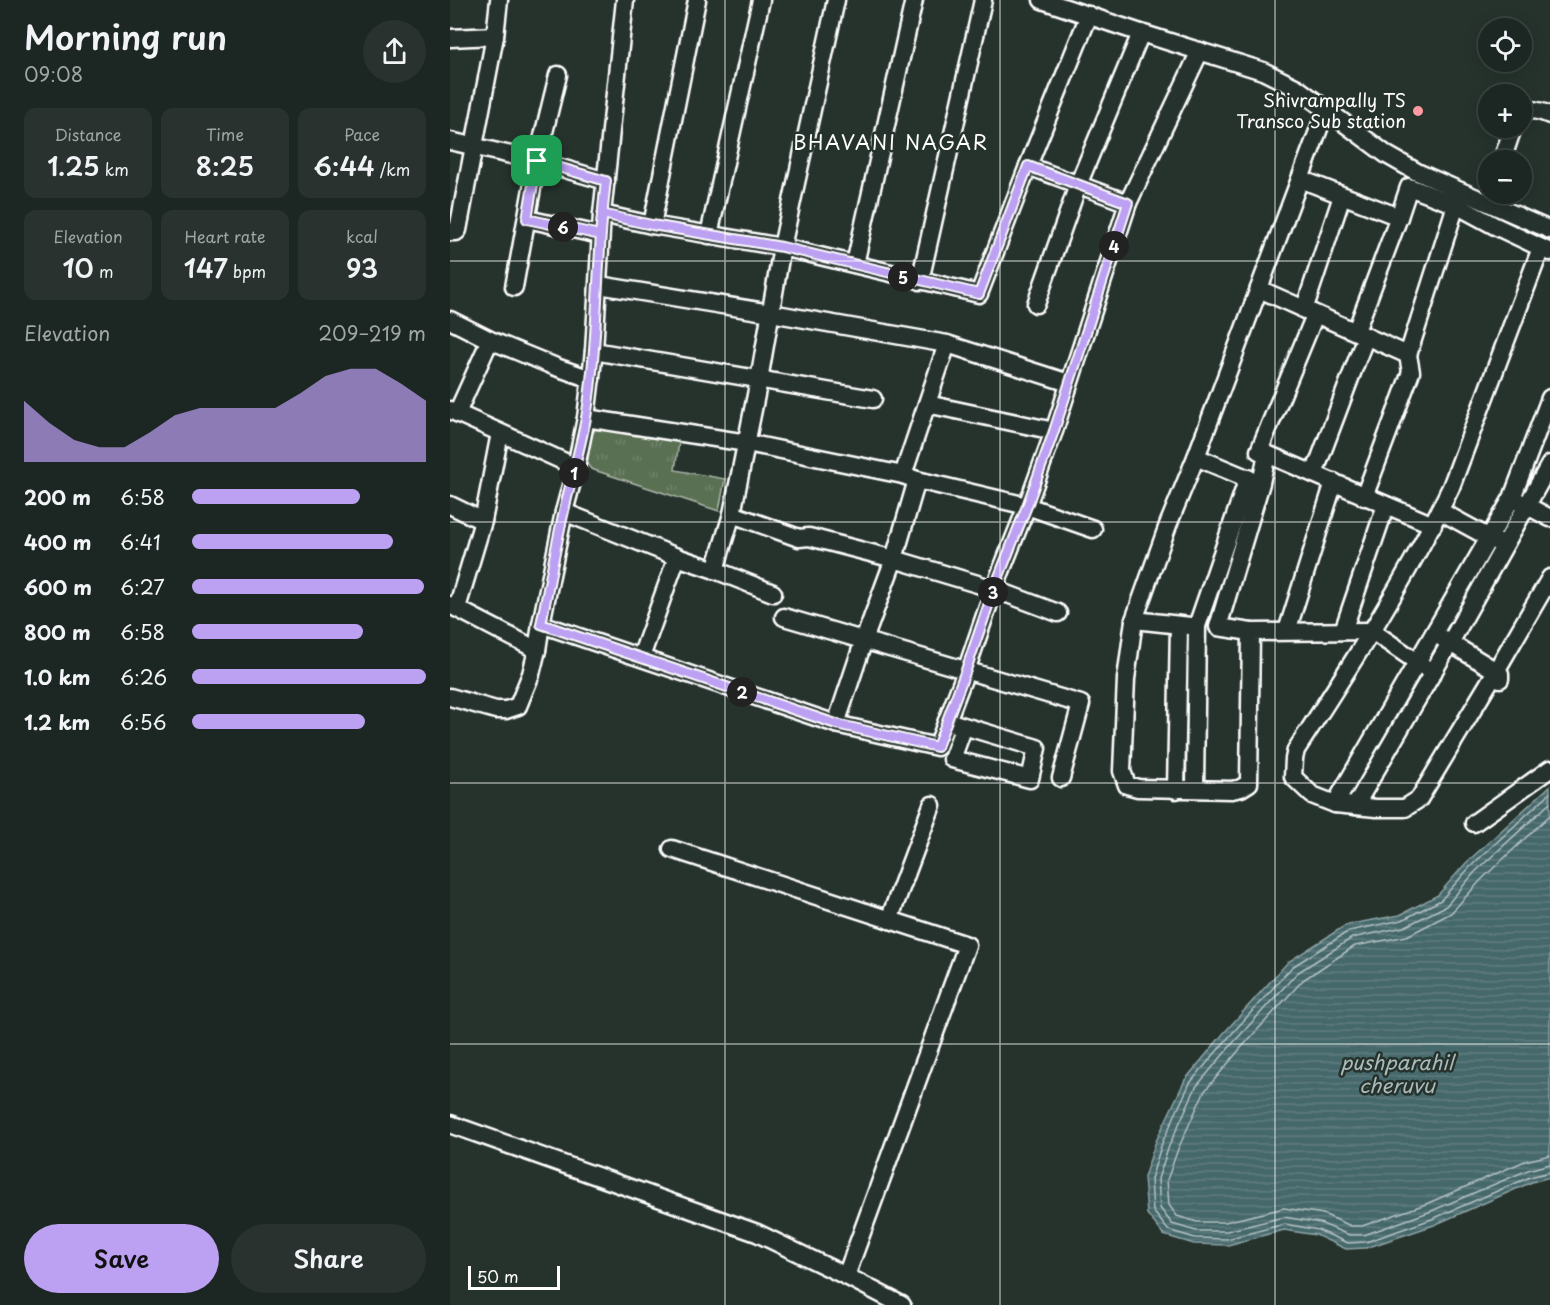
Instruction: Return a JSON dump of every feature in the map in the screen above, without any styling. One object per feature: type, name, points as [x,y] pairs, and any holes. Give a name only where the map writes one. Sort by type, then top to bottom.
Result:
[{"type":"street","points":[[450,232],[458,230],[495,36],[499,0]]},
{"type":"street","points":[[450,697],[496,710],[506,711],[518,706],[531,674],[537,650],[564,512],[586,418],[594,351],[600,235],[624,0]]},
{"type":"street","points":[[652,225],[697,0]]},
{"type":"street","points":[[709,235],[760,0]]},
{"type":"street","points":[[715,570],[732,514],[759,381],[782,247],[836,0]]},
{"type":"street","points":[[855,264],[914,0]]},
{"type":"street","points":[[920,281],[983,0]]},
{"type":"street","points":[[1042,0],[1263,71],[1297,88],[1388,155],[1417,172],[1499,205],[1550,230]]},
{"type":"street","points":[[602,214],[652,225],[782,247],[979,294],[1089,15]]},
{"type":"street","points":[[1036,304],[1078,185],[1141,33]]},
{"type":"street","points":[[450,38],[495,36]]},
{"type":"street","points":[[541,624],[836,724],[937,747],[1054,431],[1128,203],[1200,51]]},
{"type":"street","points":[[514,287],[537,161],[558,75]]},
{"type":"street","points":[[1251,632],[1249,783],[1232,790],[1195,788],[1176,790],[1138,788],[1127,785],[1122,771],[1126,679],[1134,620],[1326,110]]},
{"type":"street","points":[[1532,110],[1550,115]]},
{"type":"street","points":[[450,141],[537,161],[606,181]]},
{"type":"street","points":[[1028,166],[1128,203]]},
{"type":"street","points":[[1300,179],[1399,217]]},
{"type":"street","points":[[1314,474],[1409,187],[1456,205],[1546,250],[1451,487],[1372,631],[1296,750],[1293,777],[1312,795],[1335,804],[1406,808],[1419,799],[1550,578]]},
{"type":"street","points":[[1342,196],[1309,312],[1259,451],[1364,497],[1436,518],[1505,546]]},
{"type":"street","points":[[1364,497],[1411,372],[1408,355],[1456,205]]},
{"type":"street","points":[[1499,205],[1502,230]]},
{"type":"street","points":[[527,219],[600,235]]},
{"type":"street","points":[[598,285],[947,344],[1069,383]]},
{"type":"street","points":[[1259,289],[1408,355]]},
{"type":"street","points":[[450,320],[490,340],[591,379]]},
{"type":"street","points":[[490,340],[453,412],[576,467]]},
{"type":"street","points":[[836,724],[894,559],[927,404],[947,344]]},
{"type":"street","points":[[594,351],[873,399]]},
{"type":"street","points":[[1335,804],[1512,498],[1550,398]]},
{"type":"street","points":[[927,404],[1054,431]]},
{"type":"street","points":[[586,418],[747,443],[910,478],[1027,506],[1093,529]]},
{"type":"street","points":[[500,433],[483,521],[454,606],[537,650]]},
{"type":"street","points":[[1195,788],[1197,626],[1254,481],[1268,454]]},
{"type":"street","points":[[1196,457],[1254,481]]},
{"type":"street","points":[[1355,806],[1433,673],[1550,464]]},
{"type":"street","points":[[1161,524],[1174,483],[1187,480]]},
{"type":"street","points":[[1218,627],[1254,481]]},
{"type":"street","points":[[1287,631],[1334,482]]},
{"type":"street","points":[[1512,498],[1550,518]]},
{"type":"street","points":[[450,505],[483,521]]},
{"type":"street","points":[[1343,631],[1386,505]]},
{"type":"street","points":[[564,512],[677,558],[773,593]]},
{"type":"street","points":[[732,514],[799,538],[809,537],[894,559],[994,589],[1058,613]]},
{"type":"street","points":[[641,657],[677,558]]},
{"type":"street","points":[[784,617],[1081,704],[1061,778]]},
{"type":"street","points":[[1134,620],[1251,632],[1372,631],[1433,673]]},
{"type":"street","points":[[1176,790],[1179,625]]},
{"type":"street","points":[[1434,633],[1500,674],[1500,680],[1475,722]]},
{"type":"street","points":[[1250,706],[1257,705],[1259,700],[1259,662]]},
{"type":"street","points":[[947,721],[964,726],[1037,748],[1030,779],[952,759],[964,726]]},
{"type":"street","points":[[1474,824],[1550,769]]},
{"type":"street","points":[[889,920],[932,805]]},
{"type":"street","points":[[672,849],[967,945],[846,1276]]},
{"type":"street","points":[[450,1124],[757,1233],[902,1305]]},
{"type":"green space","points":[[597,428],[679,442],[675,470],[725,479],[719,511],[591,469],[587,464],[592,434]]},
{"type":"water","name":"pushparahil cheruvu","points":[[1550,786],[1550,1177],[1532,1182],[1434,1225],[1366,1248],[1346,1249],[1316,1235],[1284,1230],[1228,1245],[1194,1244],[1164,1235],[1147,1214],[1144,1177],[1156,1141],[1185,1080],[1223,1034],[1288,962],[1346,925],[1400,915],[1438,895],[1466,863]]},
{"type":"place","name":"Shivrampally TS Transco Sub station","points":[[1418,111]]},
{"type":"district","name":"BHAVANI NAGAR","points":[[891,143]]},
{"type":"route","points":[[537,161],[527,219],[600,235],[602,214],[652,225],[782,247],[979,294],[1028,166],[1128,203],[1054,431],[937,747],[836,724],[541,624],[586,418],[594,351],[600,235],[602,214],[606,181],[537,161]]}]
